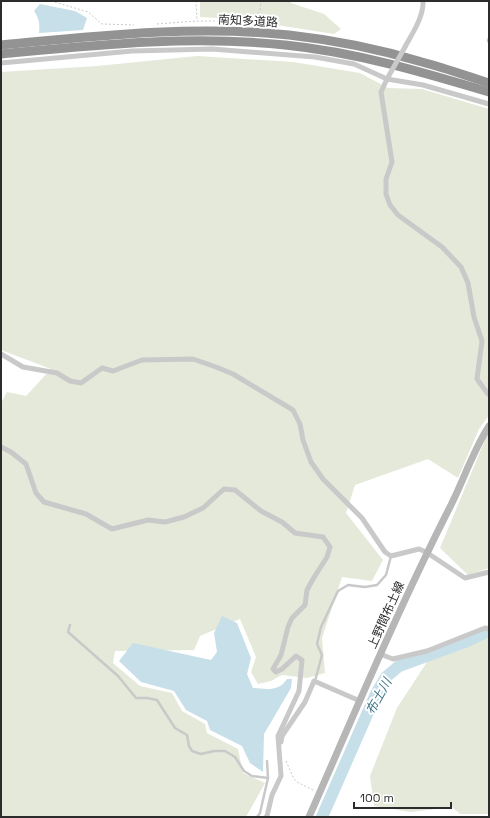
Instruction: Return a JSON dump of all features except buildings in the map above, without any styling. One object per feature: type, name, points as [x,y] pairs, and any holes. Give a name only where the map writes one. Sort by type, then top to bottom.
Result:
[{"type":"highway","name":"南知多道路","points":[[1,45],[176,31],[252,32],[289,35],[368,48],[423,62],[489,83]]},
{"type":"highway","name":"南知多道路","points":[[1,54],[92,45],[176,40],[250,42],[286,45],[358,57],[420,72],[489,92]]},
{"type":"main road","name":"上野間布土線","points":[[309,817],[426,552],[460,488],[466,468],[489,426]]},
{"type":"street","points":[[423,1],[423,7],[414,31],[382,92],[392,162],[386,179],[386,194],[390,205],[398,215],[442,247],[461,267],[468,283],[474,317],[482,341],[477,379],[488,394],[489,393]]},
{"type":"street","points":[[1,63],[132,51],[212,49],[315,57],[354,64],[388,79],[423,85],[489,104]]},
{"type":"street","points":[[1,354],[23,368],[58,373],[70,381],[81,383],[102,368],[113,371],[142,360],[193,359],[216,366],[233,374],[293,410],[300,424],[303,440],[311,462],[323,479],[362,518],[385,552],[391,556],[419,549],[465,578],[489,572]]},
{"type":"street","points":[[1,447],[11,452],[26,464],[36,493],[44,502],[86,514],[112,529],[148,520],[165,522],[184,517],[204,508],[224,489],[235,490],[261,510],[282,522],[295,533],[323,537],[330,546],[327,557],[308,590],[305,605],[292,618],[288,627],[281,655],[273,669],[276,672],[282,669],[296,656],[302,660],[299,691],[278,736],[281,776],[272,795],[266,817]]},
{"type":"street","points":[[380,654],[393,659],[427,651],[485,628],[489,629]]},
{"type":"street","points":[[280,747],[282,736],[305,702],[314,681],[360,701]]},
{"type":"lane","points":[[489,38],[489,42]]},
{"type":"lane","points":[[314,681],[322,655],[317,644],[321,627],[338,591],[348,584],[365,587],[377,585],[386,575],[391,556]]},
{"type":"lane","points":[[70,625],[68,632],[118,676],[136,698],[157,700],[175,728],[188,735],[189,746],[192,751],[202,754],[214,751],[225,751],[235,757],[244,771],[252,776],[268,778]]},
{"type":"lane","points":[[256,817],[260,813],[268,778],[267,761]]},
{"type":"path","points":[[51,1],[88,12],[102,24],[138,25]]},
{"type":"path","points":[[195,1],[197,21]]},
{"type":"path","points":[[153,24],[254,19],[260,11],[261,1]]},
{"type":"path","points":[[286,760],[294,779],[319,793]]},
{"type":"shaded area","points":[[200,1],[291,1],[291,3],[324,14],[341,29],[334,34],[238,19],[200,17]]},
{"type":"shaded area","points":[[197,56],[293,62],[360,73],[388,88],[422,89],[489,109],[489,415],[479,429],[458,478],[428,459],[355,485],[346,513],[383,560],[372,581],[342,577],[322,638],[325,673],[307,678],[282,675],[271,681],[258,684],[251,672],[256,657],[240,619],[200,636],[194,650],[115,651],[113,663],[140,686],[172,693],[182,711],[205,724],[207,733],[238,749],[243,773],[265,783],[246,817],[1,817],[1,403],[7,392],[26,396],[51,369],[1,350],[1,72],[97,66]]},
{"type":"shaded area","points":[[489,432],[489,568],[468,575],[440,548]]},
{"type":"shaded area","points":[[485,636],[489,637],[489,814],[460,814],[452,807],[411,812],[374,806],[370,776],[397,708],[427,662]]},
{"type":"water","points":[[40,4],[75,11],[87,18],[83,30],[39,33],[39,21],[34,11]]},
{"type":"water","points":[[222,616],[237,623],[251,658],[247,674],[253,688],[272,689],[280,686],[287,679],[292,679],[291,688],[264,734],[263,772],[250,763],[242,746],[210,730],[207,721],[186,710],[174,691],[141,682],[119,661],[133,643],[211,660],[217,652],[214,633]]},
{"type":"waterway","name":"布土川","points":[[322,817],[376,694],[386,677],[399,666],[489,632]]}]
